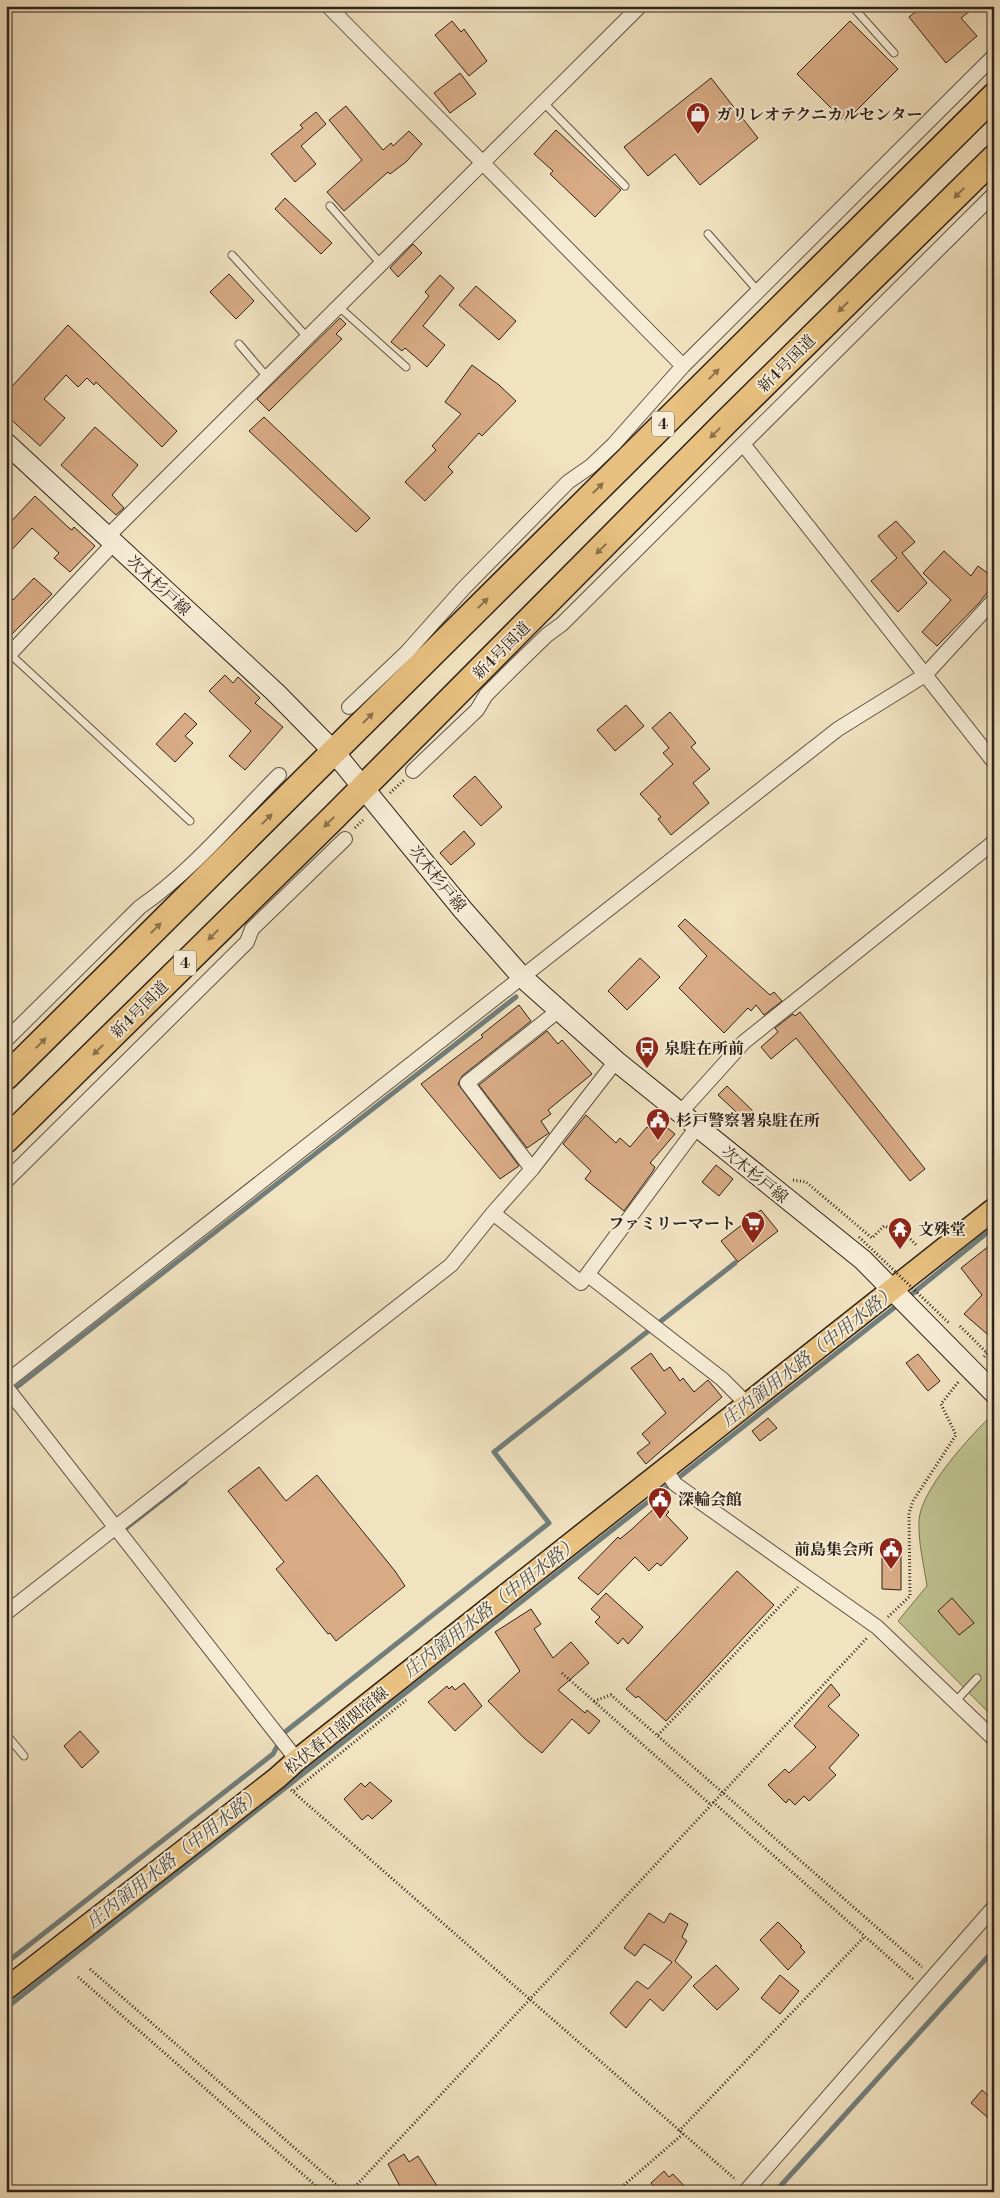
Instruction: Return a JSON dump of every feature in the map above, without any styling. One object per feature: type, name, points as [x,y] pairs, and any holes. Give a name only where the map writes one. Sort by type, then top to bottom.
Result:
[{"type":"highway","name":"4","points":[[6,1077],[190,880],[334,752],[623,449],[994,96]]},
{"type":"highway","name":"新4号国道","points":[[6,1140],[273,891],[364,787],[791,358],[994,158]]},
{"type":"main road","name":"次木杉戸線","points":[[6,443],[276,693],[334,752],[463,910],[522,978],[616,1061],[863,1260],[968,1368],[991,1386]]},
{"type":"main road","name":"松伏春日部関宿線","points":[[6,1989],[277,1778],[297,1760],[994,1209]]},
{"type":"street","points":[[328,6],[481,164],[683,366]]},
{"type":"street","points":[[8,656],[110,540],[267,377],[640,6]]},
{"type":"street","points":[[349,707],[407,652],[463,589],[568,482],[591,466],[623,449],[683,366],[994,56]]},
{"type":"street","points":[[413,771],[477,710],[486,695],[547,634],[562,624],[994,194]]},
{"type":"street","points":[[791,358],[812,376]]},
{"type":"street","points":[[743,444],[994,762]]},
{"type":"street","points":[[6,1382],[838,729],[925,675],[994,600]]},
{"type":"street","points":[[6,1040],[140,907],[164,891],[190,880],[279,775]]},
{"type":"street","points":[[6,1181],[247,942],[273,891],[345,839]]},
{"type":"street","points":[[680,1113],[744,1042],[994,842]]},
{"type":"street","points":[[532,1169],[467,1083],[558,1011]]},
{"type":"street","points":[[6,1614],[451,1265],[532,1169],[616,1061]]},
{"type":"street","points":[[493,1213],[581,1283],[697,1127]]},
{"type":"street","points":[[588,1275],[722,1379],[747,1404]]},
{"type":"street","points":[[6,1387],[297,1760]]},
{"type":"street","points":[[665,1469],[675,1484],[877,1627],[994,1739]]},
{"type":"street","points":[[746,2191],[994,1907]]},
{"type":"lane","points":[[852,6],[894,52]]},
{"type":"lane","points":[[544,102],[625,186]]},
{"type":"lane","points":[[330,206],[381,264]]},
{"type":"lane","points":[[708,234],[758,291]]},
{"type":"lane","points":[[232,256],[307,337]]},
{"type":"lane","points":[[338,306],[406,367]]},
{"type":"lane","points":[[239,344],[267,377]]},
{"type":"lane","points":[[8,656],[190,821]]},
{"type":"lane","points":[[954,1702],[977,1678]]},
{"type":"lane","points":[[6,1734],[24,1756]]},
{"type":"path","points":[[765,1181],[806,1182],[872,1238],[884,1226],[904,1232],[924,1253]]},
{"type":"path","points":[[806,1182],[806,1191]]},
{"type":"path","points":[[858,1237],[949,1323]]},
{"type":"path","points":[[350,2192],[877,1627],[910,1596],[909,1514],[913,1501],[956,1435],[941,1404],[968,1368]]},
{"type":"path","points":[[658,1735],[807,1578]]},
{"type":"path","points":[[562,1672],[923,1987]]},
{"type":"path","points":[[594,1701],[611,1695],[933,1976]]},
{"type":"path","points":[[277,1778],[746,2191]]},
{"type":"path","points":[[679,2131],[865,1936]]},
{"type":"path","points":[[90,1969],[345,2192]]},
{"type":"path","points":[[78,1977],[323,2192]]},
{"type":"path","points":[[616,2192],[682,2134]]},
{"type":"green space","points":[[994,1413],[994,1718],[898,1621],[927,1586],[920,1545],[919,1521],[928,1494],[960,1449]]},
{"type":"building","points":[[923,6],[976,6],[961,18],[977,36],[946,63],[909,17]]},
{"type":"building","points":[[452,21],[461,32],[464,29],[487,61],[469,76],[435,35]]},
{"type":"building","points":[[850,21],[898,69],[845,122],[797,74]]},
{"type":"building","points":[[460,73],[476,94],[450,113],[434,93]]},
{"type":"building","points":[[711,78],[758,138],[700,185],[675,154],[648,176],[624,147]]},
{"type":"building","points":[[346,106],[383,150],[391,143],[393,146],[409,131],[422,144],[406,162],[390,174],[388,172],[344,211],[327,192],[362,160],[329,120]]},
{"type":"building","points":[[316,112],[326,124],[301,146],[316,164],[295,182],[271,154],[303,128],[300,125]]},
{"type":"building","points":[[556,130],[621,190],[595,217],[550,174],[553,171],[534,154]]},
{"type":"building","points":[[285,198],[332,243],[321,254],[275,209]]},
{"type":"building","points":[[413,244],[422,253],[398,277],[390,268]]},
{"type":"building","points":[[229,274],[254,301],[236,319],[210,292]]},
{"type":"building","points":[[440,275],[454,288],[423,326],[445,345],[427,367],[405,348],[402,351],[391,342],[429,296],[425,292]]},
{"type":"building","points":[[476,286],[516,321],[499,340],[459,305]]},
{"type":"building","points":[[340,318],[346,324],[336,334],[342,339],[269,411],[257,399]]},
{"type":"building","points":[[68,325],[177,431],[162,447],[96,382],[94,385],[87,378],[78,387],[66,375],[44,399],[65,418],[40,446],[6,415],[6,393]]},
{"type":"building","points":[[472,365],[499,385],[516,401],[482,436],[479,433],[448,467],[453,472],[425,501],[405,482],[436,450],[432,446],[461,414],[445,402]]},
{"type":"building","points":[[264,417],[370,518],[356,532],[249,431]]},
{"type":"building","points":[[95,427],[138,465],[112,495],[124,508],[116,515],[61,465]]},
{"type":"building","points":[[35,496],[69,528],[72,530],[74,527],[95,546],[70,572],[54,558],[59,553],[32,528],[6,556],[6,527]]},
{"type":"building","points":[[896,521],[915,542],[902,553],[927,583],[898,612],[871,581],[897,558],[878,536]]},
{"type":"building","points":[[944,551],[971,576],[978,566],[994,578],[994,584],[979,603],[937,646],[922,632],[951,600],[923,573]]},
{"type":"building","points":[[34,578],[52,594],[6,640],[6,592],[13,600]]},
{"type":"building","points":[[225,675],[233,683],[238,677],[260,698],[255,703],[283,727],[245,770],[229,756],[251,731],[209,691]]},
{"type":"building","points":[[626,705],[644,726],[615,751],[597,730]]},
{"type":"building","points":[[670,712],[696,743],[691,747],[710,769],[693,783],[709,803],[671,835],[658,819],[661,817],[640,794],[673,764],[663,753],[669,748],[652,728]]},
{"type":"building","points":[[185,713],[197,724],[185,736],[193,743],[175,762],[156,744]]},
{"type":"building","points":[[475,776],[502,807],[481,826],[453,796]]},
{"type":"building","points":[[464,831],[475,844],[451,865],[440,853]]},
{"type":"building","points":[[685,919],[770,995],[774,992],[782,1001],[764,1015],[756,1005],[751,1011],[748,1008],[724,1033],[679,988],[707,956],[678,926]]},
{"type":"building","points":[[640,958],[660,977],[627,1010],[608,991]]},
{"type":"building","points":[[519,1005],[531,1021],[462,1076],[458,1084],[519,1166],[500,1179],[421,1084],[483,1037],[481,1035]]},
{"type":"building","points":[[800,1012],[925,1169],[910,1181],[796,1038],[771,1059],[761,1047],[778,1032],[775,1028],[793,1014],[795,1016]]},
{"type":"building","points":[[547,1031],[558,1044],[562,1040],[592,1074],[548,1110],[551,1114],[541,1121],[549,1133],[527,1148],[479,1085]]},
{"type":"building","points":[[727,1086],[755,1113],[747,1122],[718,1095]]},
{"type":"building","points":[[586,1115],[616,1143],[620,1138],[630,1147],[647,1127],[656,1134],[664,1125],[675,1134],[650,1163],[655,1167],[653,1171],[624,1211],[585,1179],[591,1171],[563,1144]]},
{"type":"building","points":[[716,1165],[733,1179],[719,1196],[702,1182]]},
{"type":"building","points":[[761,1210],[778,1231],[738,1262],[721,1241]]},
{"type":"building","points":[[994,1242],[994,1340],[964,1314],[982,1295],[961,1268]]},
{"type":"building","points":[[651,1353],[664,1371],[670,1367],[680,1381],[683,1378],[694,1392],[708,1380],[722,1397],[646,1464],[637,1453],[650,1443],[642,1434],[666,1413],[631,1368]]},
{"type":"building","points":[[918,1354],[940,1381],[928,1391],[906,1363]]},
{"type":"building","points":[[768,1418],[777,1428],[760,1441],[752,1431]]},
{"type":"building","points":[[259,1467],[286,1501],[317,1475],[405,1586],[336,1641],[330,1633],[328,1634],[276,1569],[284,1562],[228,1491]]},
{"type":"building","points":[[660,1503],[669,1512],[666,1515],[688,1538],[661,1566],[657,1563],[649,1571],[635,1557],[598,1595],[578,1578],[618,1537],[620,1539]]},
{"type":"building","points":[[887,1549],[901,1549],[901,1590],[882,1589],[882,1558],[887,1558]]},
{"type":"building","points":[[737,1571],[774,1605],[666,1721],[638,1696],[636,1698],[626,1689]]},
{"type":"building","points":[[606,1593],[643,1627],[628,1644],[623,1638],[618,1644],[595,1622],[600,1617],[591,1609]]},
{"type":"building","points":[[952,1598],[974,1623],[959,1635],[938,1611]]},
{"type":"building","points":[[531,1609],[541,1624],[534,1629],[553,1658],[571,1642],[589,1663],[558,1690],[585,1713],[587,1710],[600,1721],[589,1734],[572,1719],[542,1753],[524,1738],[488,1701],[520,1671],[495,1632]]},
{"type":"building","points":[[464,1683],[482,1706],[455,1731],[428,1702],[447,1686],[449,1689],[452,1686],[455,1690]]},
{"type":"building","points":[[831,1684],[840,1695],[828,1706],[859,1735],[829,1768],[836,1775],[809,1801],[804,1796],[795,1805],[789,1799],[786,1803],[768,1785],[785,1769],[789,1773],[816,1747],[794,1726]]},
{"type":"building","points":[[80,1731],[99,1752],[82,1768],[64,1746]]},
{"type":"building","points":[[370,1782],[392,1801],[372,1819],[368,1815],[362,1820],[344,1799],[361,1783],[365,1787]]},
{"type":"building","points":[[649,1913],[664,1923],[670,1913],[688,1924],[682,1937],[687,1941],[675,1961],[692,1977],[663,2011],[650,1999],[626,2028],[610,2013],[637,1981],[648,1989],[672,1962],[644,1944],[635,1956],[624,1948]]},
{"type":"building","points":[[778,1922],[802,1946],[800,1947],[805,1952],[788,1970],[760,1940]]},
{"type":"building","points":[[716,1965],[739,1989],[717,2010],[693,1986]]},
{"type":"building","points":[[780,1975],[799,1991],[780,2014],[761,1998]]},
{"type":"building","points":[[982,2090],[994,2101],[994,2123],[971,2103]]},
{"type":"building","points":[[404,2154],[409,2162],[418,2156],[441,2192],[403,2192],[388,2164]]},
{"type":"building","points":[[664,2171],[669,2177],[673,2174],[690,2192],[653,2192],[656,2189],[651,2183]]},
{"type":"waterway","points":[[18,1386],[516,997]]},
{"type":"waterway","name":"庄内領用水路（中用水路）","points":[[907,1298],[994,1227]]},
{"type":"waterway","points":[[6,1963],[273,1754],[285,1732],[549,1523],[494,1452],[735,1263]]},
{"type":"waterway","name":"庄内領用水路（中用水路）","points":[[6,2008],[900,1303]]},
{"type":"waterway","points":[[126,1528],[185,1482]]},
{"type":"waterway","points":[[775,2192],[994,1950]]},
{"type":"place","name":"ガリレオテクニカルセンター","points":[[698,135]]},
{"type":"place","name":"泉駐在所前","points":[[647,1069]]},
{"type":"place","name":"杉戸警察署泉駐在所","points":[[658,1141]]},
{"type":"place","name":"ファミリーマート","points":[[753,1244]]},
{"type":"place","name":"文殊堂","points":[[900,1250]]},
{"type":"place","name":"深輪会館","points":[[660,1520]]},
{"type":"place","name":"前島集会所","points":[[891,1570]]}]
